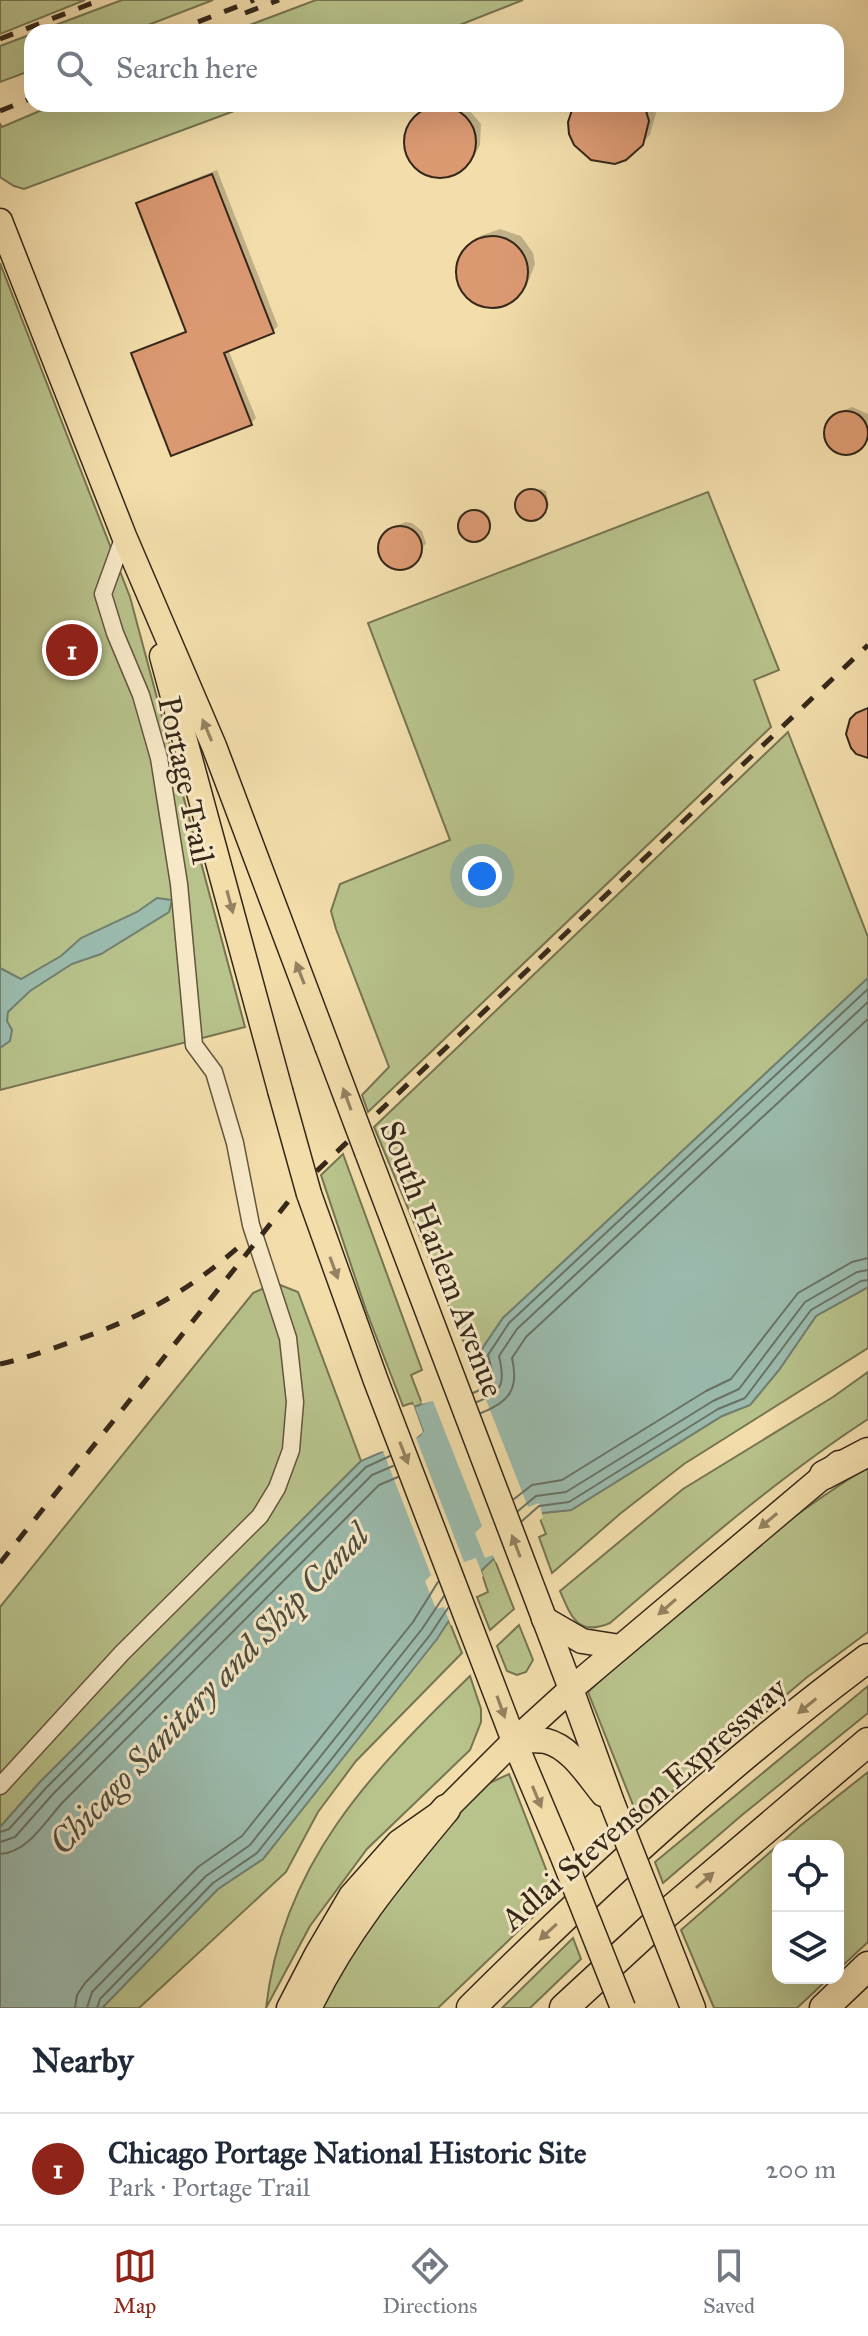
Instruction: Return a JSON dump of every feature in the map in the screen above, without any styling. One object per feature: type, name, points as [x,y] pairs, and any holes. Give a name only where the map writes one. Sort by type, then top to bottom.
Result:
[{"type":"highway","points":[[824,1475],[868,1452]]},
{"type":"highway","name":"Adlai Stevenson Expressway","points":[[471,2008],[617,1868],[735,1764],[868,1658]]},
{"type":"highway","points":[[564,2008],[666,1914],[868,1742]]},
{"type":"highway","points":[[307,2008],[328,1964],[378,1890],[446,1809]]},
{"type":"highway","points":[[824,2008],[868,1966]]},
{"type":"main road","name":"South Harlem Avenue","points":[[0,221],[124,536],[214,746],[613,1805],[693,2008]]},
{"type":"main road","name":"South Harlem Avenue","points":[[124,536],[169,679],[303,1174],[330,1258],[514,1741],[623,2008]]},
{"type":"main road","points":[[289,2008],[351,1896],[399,1842],[446,1809],[571,1689],[868,1440]]},
{"type":"main road","points":[[544,1619],[582,1641],[620,1647]]},
{"type":"main road","points":[[514,1741],[544,1740],[567,1752],[613,1805]]},
{"type":"street","name":"Portage Trail","points":[[0,1786],[122,1653],[260,1516],[277,1488],[291,1450],[295,1402],[288,1338],[251,1225],[235,1143],[214,1072],[194,1045],[179,884],[159,758],[141,695],[115,633],[103,594],[124,536]]},
{"type":"green space","points":[[0,0],[85,0],[24,24],[0,34]]},
{"type":"green space","points":[[122,0],[213,0],[151,24],[58,24]]},
{"type":"green space","points":[[316,0],[523,0],[462,24],[252,24]]},
{"type":"green space","points":[[24,37],[24,73],[0,82],[0,46]]},
{"type":"green space","points":[[37,112],[231,112],[24,189],[0,177],[0,124],[2,127]]},
{"type":"green space","points":[[0,263],[130,597],[245,1027],[0,1090]]},
{"type":"green space","points":[[708,492],[779,670],[754,680],[771,727],[368,1112],[362,1095],[389,1067],[331,911],[340,884],[450,840],[368,623]]},
{"type":"green space","points":[[788,732],[868,937],[868,978],[503,1318],[478,1355],[476,1349],[468,1352],[374,1127]]},
{"type":"green space","points":[[343,1154],[422,1370],[411,1375],[422,1404],[414,1407],[412,1403],[403,1406],[366,1310],[321,1175]]},
{"type":"green space","points":[[275,1283],[298,1292],[361,1461],[40,1782],[0,1827],[0,1607],[253,1293]]},
{"type":"green space","points":[[868,1287],[868,1348],[684,1464],[552,1573],[539,1537],[546,1534],[540,1519],[542,1513],[571,1510],[722,1416],[750,1405],[779,1370],[816,1316]]},
{"type":"green space","points":[[868,1372],[868,1419],[768,1491],[610,1623],[590,1627],[577,1622],[560,1591],[683,1489],[833,1397]]},
{"type":"green space","points":[[868,1467],[868,1632],[806,1678],[639,1820],[588,1692],[757,1545]]},
{"type":"green space","points":[[494,1558],[514,1609],[490,1630],[477,1597],[488,1592],[481,1571]]},
{"type":"green space","points":[[449,1621],[462,1653],[356,1761],[318,1812],[286,1872],[139,2008],[102,2008],[218,1889],[263,1859]]},
{"type":"green space","points":[[519,1625],[533,1660],[526,1672],[517,1675],[507,1671],[497,1646]]},
{"type":"green space","points":[[470,1676],[481,1709],[481,1722],[470,1750],[367,1849],[310,1926],[266,2008],[275,1956],[291,1909],[311,1865],[366,1785]]},
{"type":"green space","points":[[868,1686],[868,1713],[663,1883],[655,1862]]},
{"type":"green space","points":[[868,1772],[868,1942],[844,1964],[844,1840],[784,1840]]},
{"type":"green space","points":[[509,1774],[556,1895],[438,2008],[319,2008],[353,1943],[440,1831],[485,1785]]},
{"type":"green space","points":[[772,1850],[772,1984],[823,1984],[797,2008],[714,2008],[681,1930]]},
{"type":"green space","points":[[573,1938],[581,1959],[530,2008],[502,2008]]},
{"type":"water","points":[[157,898],[172,900],[169,912],[101,954],[72,964],[30,991],[8,1012],[7,1021],[12,1030],[10,1041],[0,1048],[0,968],[21,979],[61,956],[81,938],[137,912]]},
{"type":"water","name":"Chicago Sanitary and Ship Canal","points":[[868,978],[868,1287],[816,1316],[779,1370],[750,1405],[722,1416],[571,1510],[542,1513],[481,1571],[437,1639],[263,1859],[218,1889],[102,2008],[0,2008],[0,1827],[40,1782],[361,1461],[419,1436],[423,1431],[414,1407],[479,1382],[486,1376],[478,1355],[503,1318]]},
{"type":"pier","points":[[476,1350],[486,1375],[479,1382],[528,1507],[539,1503],[543,1517],[496,1563],[493,1555],[485,1558],[475,1533],[482,1526],[433,1401],[422,1404],[421,1401],[481,1374],[474,1355]]},
{"type":"pier","points":[[413,1404],[423,1432],[416,1438],[464,1562],[476,1558],[483,1576],[451,1626],[444,1607],[436,1609],[425,1581],[431,1575],[383,1451],[373,1454],[371,1451],[419,1431],[410,1408]]},
{"type":"building","points":[[420,112],[460,112],[470,122],[475,135],[475,149],[470,162],[460,172],[447,177],[433,177],[420,172],[410,162],[405,149],[407,128]]},
{"type":"building","points":[[571,112],[646,112],[649,121],[643,145],[626,160],[615,164],[591,160],[574,145],[568,122]]},
{"type":"building","points":[[212,174],[274,333],[224,353],[252,425],[171,456],[131,353],[186,332],[136,203]]},
{"type":"building","points":[[492,236],[512,242],[522,252],[528,272],[522,292],[512,302],[492,308],[472,302],[462,292],[456,272],[462,252],[472,242]]},
{"type":"building","points":[[846,411],[861,418],[868,433],[861,448],[846,455],[831,448],[824,433],[831,418]]},
{"type":"building","points":[[531,489],[542,494],[547,505],[542,516],[531,521],[520,516],[515,505],[520,494]]},
{"type":"building","points":[[474,510],[485,515],[490,526],[485,537],[474,542],[463,537],[458,526],[463,515]]},
{"type":"building","points":[[400,526],[415,533],[422,548],[415,563],[400,570],[385,563],[378,548],[385,533]]},
{"type":"building","points":[[868,708],[868,758],[856,754],[846,734],[850,719]]},
{"type":"railway","points":[[38,24],[100,0]]},
{"type":"railway","points":[[192,24],[254,0]]},
{"type":"railway","points":[[245,13],[279,0]]},
{"type":"railway","points":[[0,39],[24,30]]},
{"type":"railway","points":[[0,111],[24,101]]},
{"type":"railway","points":[[0,1563],[299,1188],[868,645]]},
{"type":"railway","points":[[0,1364],[71,1342],[141,1313],[201,1277],[241,1245]]},
{"type":"place","name":"Chicago Portage National Historic Site","points":[[72,650]]}]
